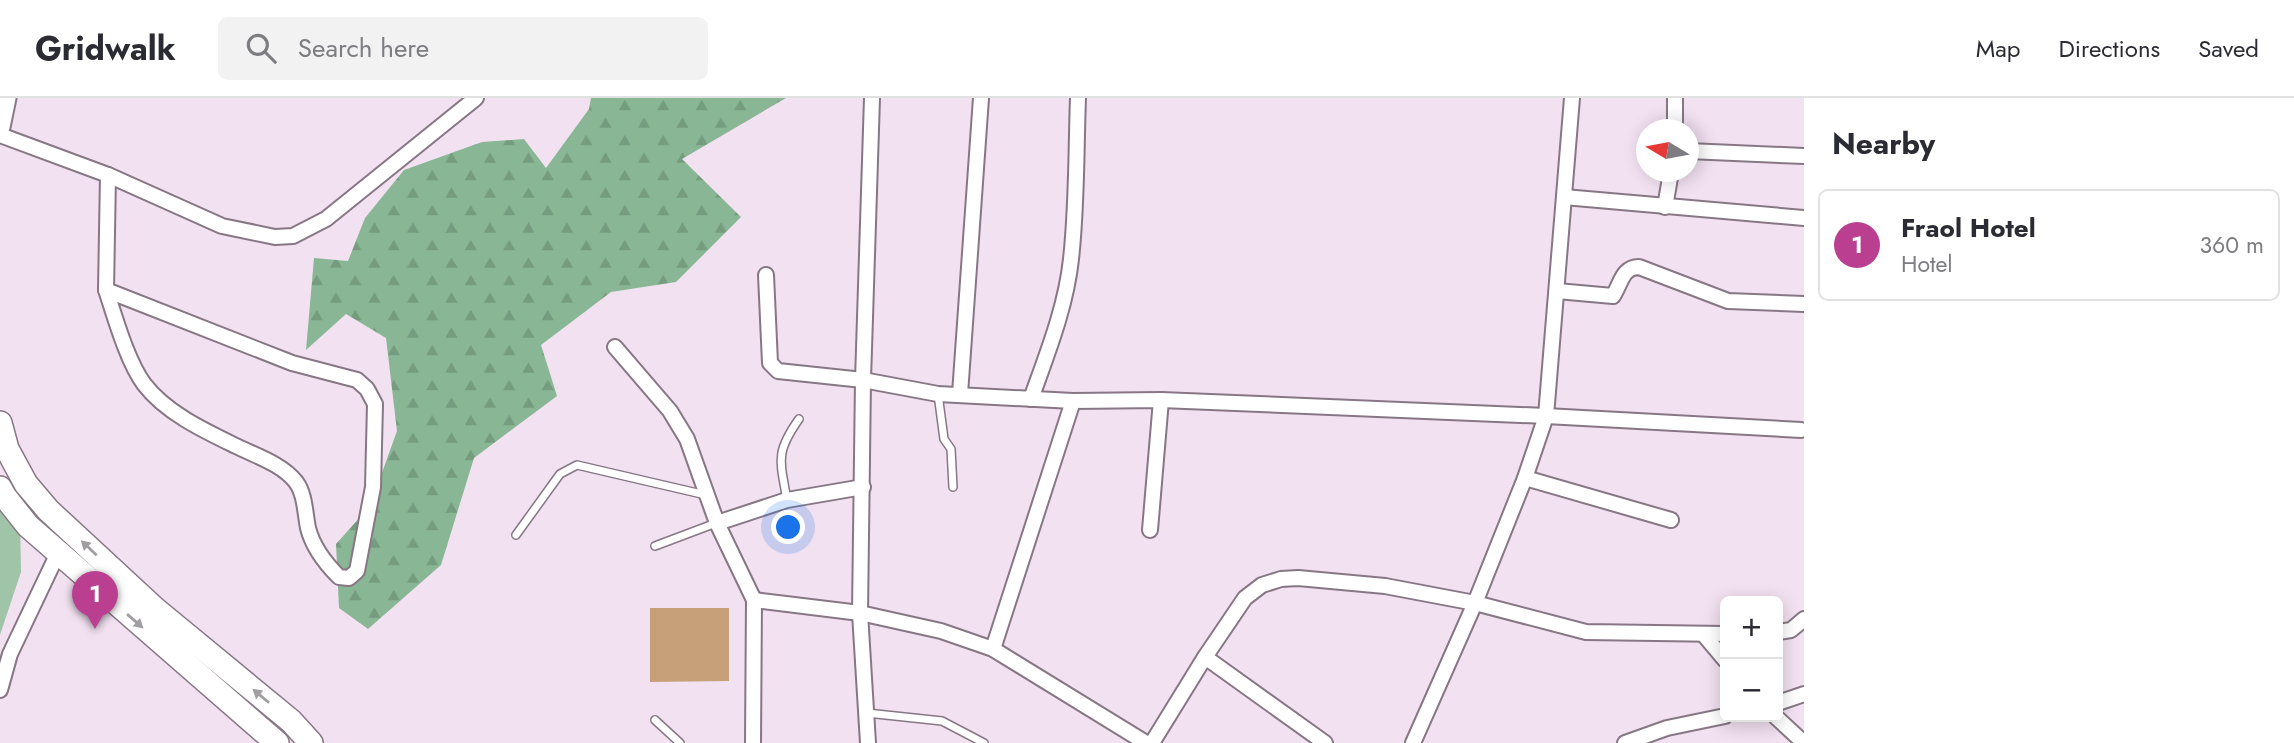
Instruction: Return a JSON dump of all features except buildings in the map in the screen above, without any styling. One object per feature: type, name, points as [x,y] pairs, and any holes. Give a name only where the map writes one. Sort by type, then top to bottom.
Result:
[{"type":"main road","points":[[0,423],[6,449],[26,484],[48,510],[155,609],[290,721],[310,743]]},
{"type":"main road","points":[[0,488],[28,526],[277,743]]},
{"type":"street","points":[[0,127],[6,98]]},
{"type":"street","points":[[0,135],[108,175],[222,226],[275,237],[293,236],[326,219],[476,98]]},
{"type":"street","points":[[869,743],[860,613],[863,380],[872,98]]},
{"type":"street","points":[[960,394],[981,98]]},
{"type":"street","points":[[1031,399],[1065,295],[1071,260],[1078,98]]},
{"type":"street","points":[[1413,743],[1475,603],[1525,478],[1546,416],[1572,98]]},
{"type":"street","points":[[1675,98],[1675,119]]},
{"type":"street","points":[[1699,151],[1804,156]]},
{"type":"street","points":[[106,290],[292,363],[357,380],[367,389],[375,404],[373,487],[357,571],[349,578],[338,577],[321,559],[309,531],[302,495],[296,482],[280,467],[201,429],[161,401],[144,383],[121,336],[106,290],[108,175]]},
{"type":"street","points":[[1665,207],[1669,182]]},
{"type":"street","points":[[1564,197],[1804,218]]},
{"type":"street","points":[[1557,291],[1613,296],[1626,270],[1639,267],[1728,301],[1804,304]]},
{"type":"street","points":[[766,275],[770,363],[778,371],[863,380],[938,394],[1031,399],[1161,400],[1803,426]]},
{"type":"street","points":[[615,347],[670,411],[687,439],[717,523],[754,600],[754,743]]},
{"type":"street","points":[[1150,530],[1161,400]]},
{"type":"street","points":[[993,649],[1073,401]]},
{"type":"street","points":[[1525,478],[1671,520]]},
{"type":"street","points":[[717,523],[787,500],[863,487]]},
{"type":"street","points":[[0,690],[5,649],[58,553]]},
{"type":"street","points":[[1152,743],[1245,598],[1262,585],[1281,579],[1363,583],[1475,603],[1586,632],[1720,634]]},
{"type":"street","points":[[754,600],[860,613],[941,631],[993,649],[1146,743]]},
{"type":"street","points":[[1783,631],[1791,630],[1804,619]]},
{"type":"street","points":[[1704,635],[1724,659]]},
{"type":"street","points":[[1205,657],[1325,743]]},
{"type":"street","points":[[1783,701],[1804,694]]},
{"type":"street","points":[[1625,743],[1667,727],[1720,717]]},
{"type":"street","points":[[1781,722],[1804,743]]},
{"type":"lane","points":[[938,394],[944,439],[951,449],[953,487]]},
{"type":"lane","points":[[787,500],[780,462],[784,440],[799,419]]},
{"type":"lane","points":[[516,535],[561,474],[577,466],[707,495]]},
{"type":"lane","points":[[655,546],[717,523]]},
{"type":"lane","points":[[867,713],[942,721],[984,743]]},
{"type":"lane","points":[[654,720],[680,743]]},
{"type":"green space","points":[[591,98],[786,98],[682,159],[741,217],[676,282],[611,292],[541,345],[557,396],[474,458],[441,565],[368,629],[339,608],[336,544],[370,506],[397,431],[386,338],[346,314],[306,350],[314,258],[348,261],[365,218],[404,170],[482,142],[524,139],[546,168],[589,109]]},
{"type":"green space","points":[[0,494],[20,517],[21,572],[0,635]]},
{"type":"place","name":"Fraol Hotel","points":[[95,629]]}]
